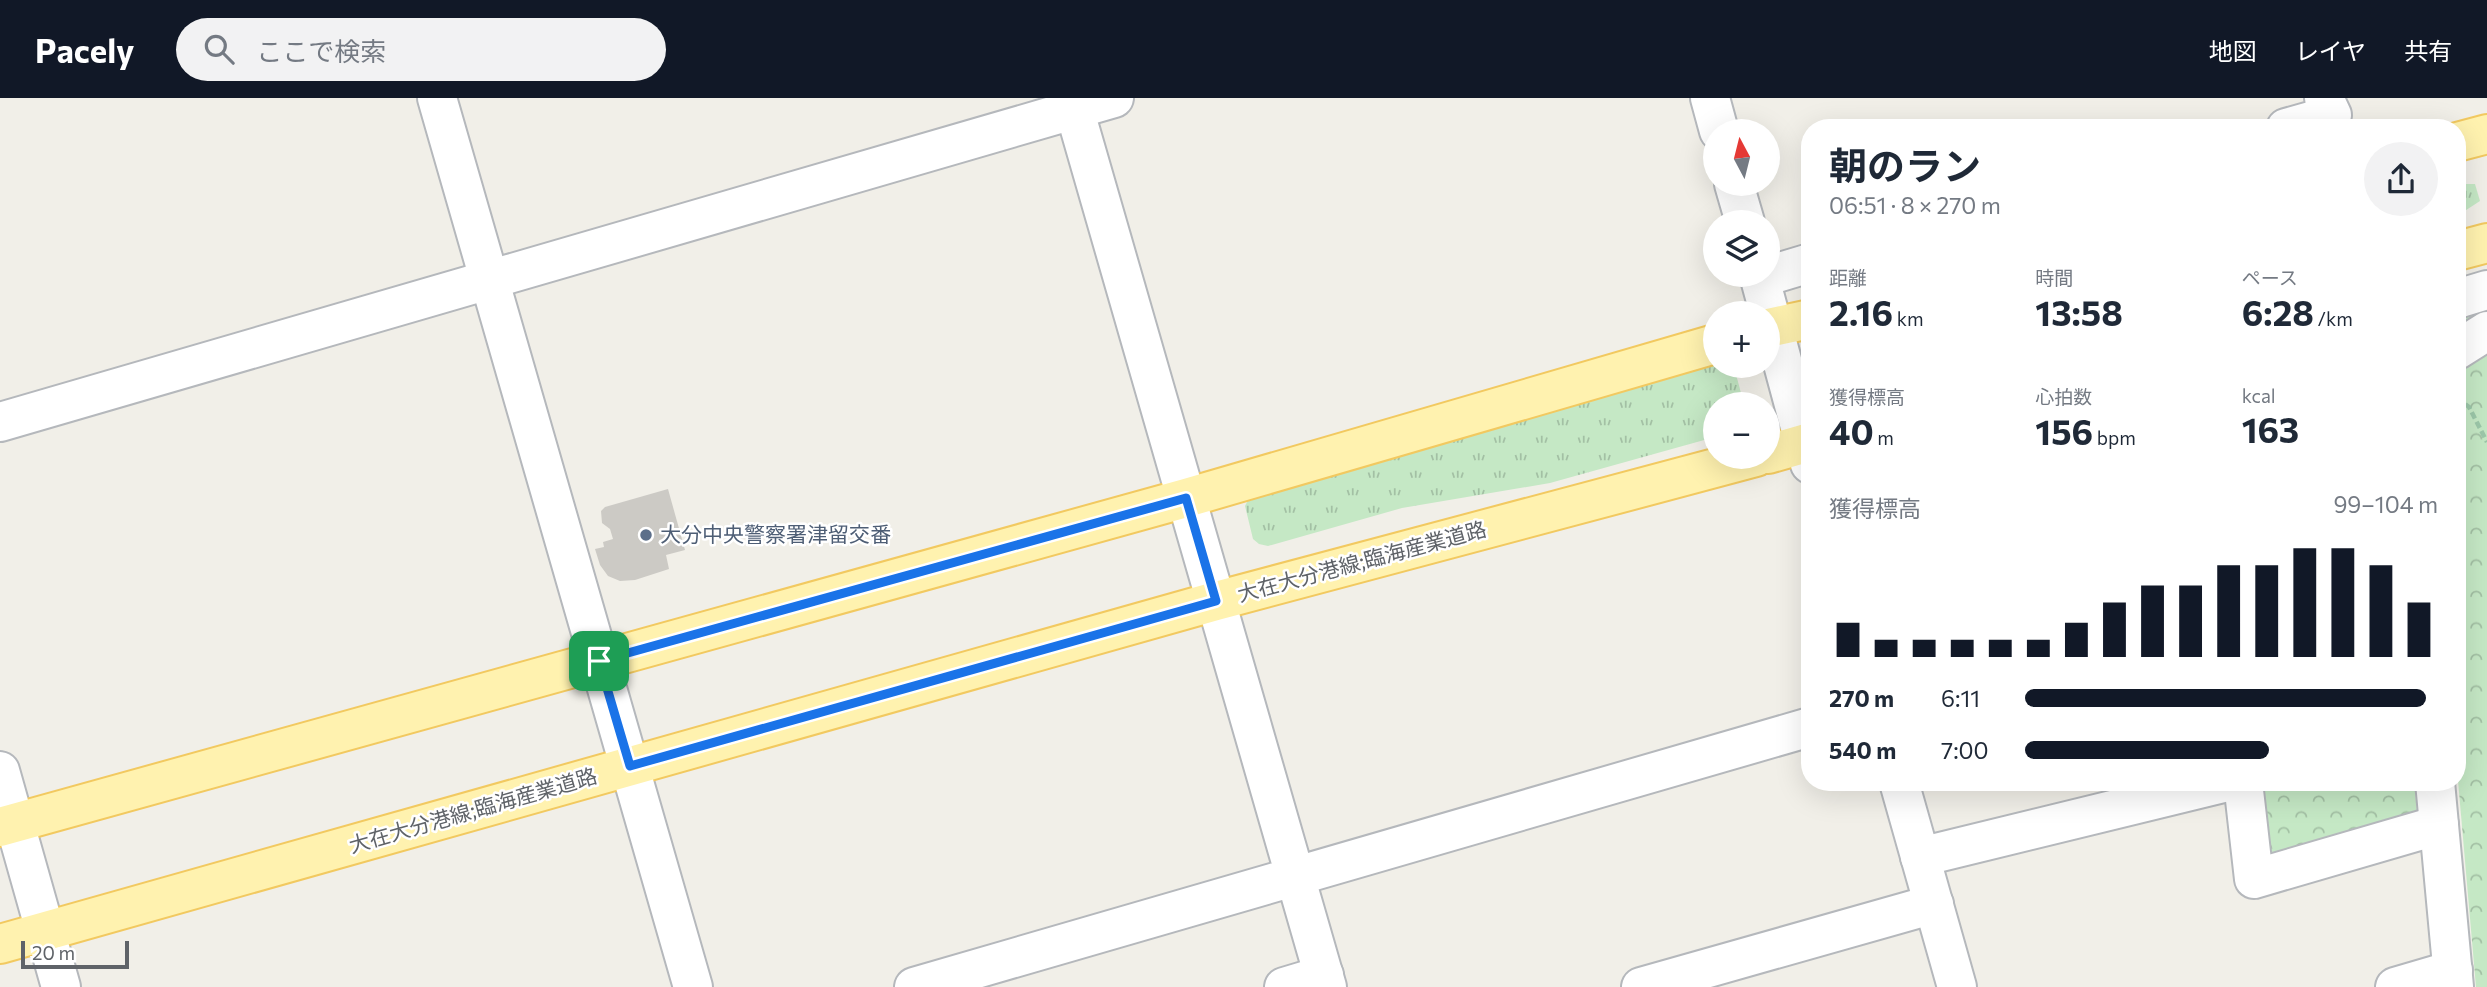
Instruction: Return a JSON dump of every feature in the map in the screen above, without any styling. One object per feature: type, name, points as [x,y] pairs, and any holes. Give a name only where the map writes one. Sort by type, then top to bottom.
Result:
[{"type":"main road","points":[[2466,249],[2487,243]]},
{"type":"main road","points":[[7,825],[1186,498],[1703,347]]},
{"type":"main road","points":[[1780,453],[1801,451]]},
{"type":"main road","name":"大在大分港線;臨海産業道路","points":[[0,944],[1216,601],[1711,469]]},
{"type":"street","points":[[437,98],[693,987]]},
{"type":"street","points":[[0,422],[490,279],[1073,104],[1114,98]]},
{"type":"street","points":[[1710,98],[1716,119]]},
{"type":"street","points":[[2316,119],[2332,114],[2324,98]]},
{"type":"street","points":[[1073,104],[1326,981],[1283,987]]},
{"type":"street","points":[[1780,271],[1801,265]]},
{"type":"street","points":[[1765,287],[1783,325],[1801,415]]},
{"type":"street","points":[[2466,296],[2487,290]]},
{"type":"street","points":[[2466,344],[2487,331]]},
{"type":"street","points":[[914,987],[1801,730]]},
{"type":"street","points":[[0,771],[7,825],[45,931],[61,987]]},
{"type":"street","points":[[1902,791],[1957,987]]},
{"type":"street","points":[[1920,856],[2190,791]]},
{"type":"street","points":[[2244,791],[2253,879],[2439,825]]},
{"type":"street","points":[[2395,987],[2454,979],[2436,791]]},
{"type":"street","points":[[1642,987],[1934,904]]},
{"type":"path","points":[[2466,405],[2487,442]]},
{"type":"green space","points":[[2466,184],[2475,184],[2480,201],[2466,210]]},
{"type":"green space","points":[[2487,299],[2487,987],[2476,987],[2459,791],[2466,791],[2466,305]]},
{"type":"green space","points":[[1703,368],[1703,378],[1737,378],[1741,392],[1703,392],[1703,440],[1550,483],[1402,508],[1268,546],[1253,539],[1245,506],[1255,494]]},
{"type":"green space","points":[[2257,791],[2415,791],[2417,811],[2406,826],[2272,864]]},
{"type":"pier","points":[[2461,98],[2487,98],[2487,171],[2484,169]]},
{"type":"building","name":"大分中央警察署津留交番","points":[[668,489],[685,550],[666,555],[669,569],[635,580],[620,581],[608,576],[600,565],[595,549],[604,547],[603,542],[613,539],[610,529],[602,523],[601,511],[605,507]]},
{"type":"place","name":"大分中央警察署津留交番","points":[[646,535]]},
{"type":"route","points":[[1186,498],[1216,601],[630,766],[599,661],[1186,498]]}]
